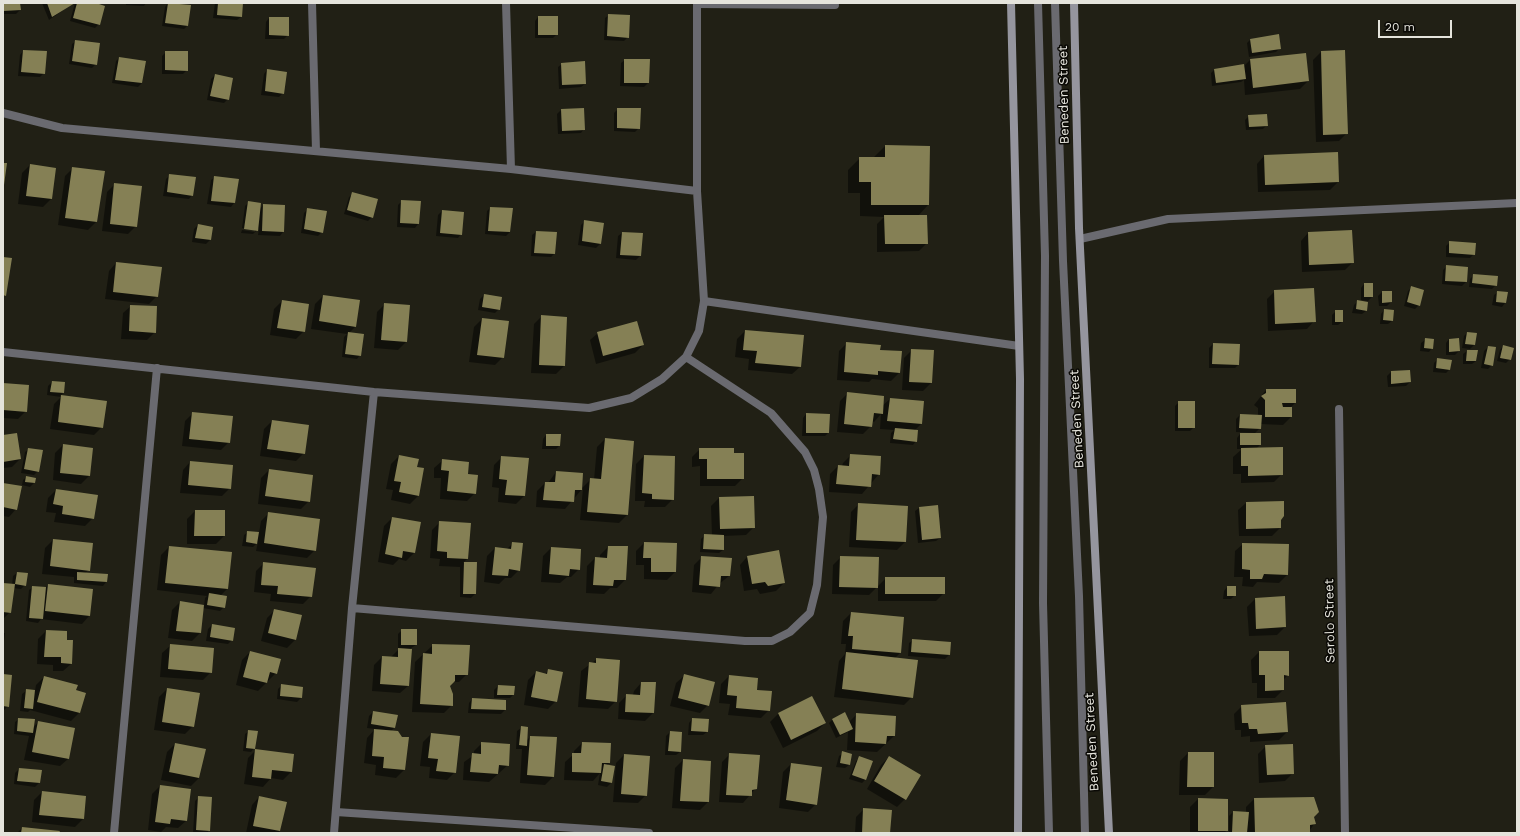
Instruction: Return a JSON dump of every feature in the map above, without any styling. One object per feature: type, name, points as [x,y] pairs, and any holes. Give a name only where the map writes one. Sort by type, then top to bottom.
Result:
[{"type":"main road","points":[[1011,3],[1019,346],[1018,833]]},
{"type":"main road","name":"Beneden Street","points":[[1074,3],[1080,238],[1109,833]]},
{"type":"street","points":[[312,3],[316,151]]},
{"type":"street","points":[[506,3],[511,169]]},
{"type":"street","points":[[3,352],[374,392],[589,408],[631,398],[662,379],[686,357],[698,331],[704,301],[697,191],[697,3],[835,5]]},
{"type":"street","points":[[1038,3],[1045,256],[1043,603],[1049,833]]},
{"type":"street","points":[[1055,3],[1063,261],[1079,596],[1086,833]]},
{"type":"street","points":[[3,113],[62,128],[511,169],[697,191]]},
{"type":"street","points":[[1080,238],[1168,219],[1517,203]]},
{"type":"street","points":[[704,301],[1019,346]]},
{"type":"street","points":[[352,608],[745,641],[772,641],[790,632],[810,613],[817,585],[822,517],[819,489],[814,470],[806,452],[771,413],[686,357]]},
{"type":"street","points":[[114,833],[157,368]]},
{"type":"street","points":[[334,833],[352,608],[374,392]]},
{"type":"street","name":"Serolo Street","points":[[1339,408],[1345,833]]},
{"type":"street","points":[[336,812],[649,833]]},
{"type":"building","points":[[3,3],[20,3],[21,10],[3,11]]},
{"type":"building","points":[[47,3],[75,3],[52,17]]},
{"type":"building","points":[[77,3],[96,3],[105,6],[100,25],[73,18]]},
{"type":"building","points":[[168,3],[191,5],[188,26],[165,23]]},
{"type":"building","points":[[218,3],[243,3],[242,17],[217,15]]},
{"type":"building","points":[[608,14],[630,15],[629,38],[607,36]]},
{"type":"building","points":[[538,16],[558,16],[558,35],[538,35]]},
{"type":"building","points":[[269,17],[289,17],[289,36],[269,35]]},
{"type":"building","points":[[1279,34],[1281,49],[1252,53],[1250,39]]},
{"type":"building","points":[[75,40],[100,43],[97,65],[72,61]]},
{"type":"building","points":[[23,50],[47,51],[45,74],[21,72]]},
{"type":"building","points":[[1345,50],[1348,134],[1323,135],[1321,51]]},
{"type":"building","points":[[165,51],[188,51],[188,71],[165,70]]},
{"type":"building","points":[[1306,53],[1309,81],[1253,88],[1250,59]]},
{"type":"building","points":[[119,57],[146,61],[142,83],[115,80]]},
{"type":"building","points":[[624,59],[650,59],[649,83],[624,83]]},
{"type":"building","points":[[585,61],[586,84],[562,85],[561,63]]},
{"type":"building","points":[[1244,64],[1246,79],[1216,83],[1214,69]]},
{"type":"building","points":[[267,69],[287,72],[284,94],[265,91]]},
{"type":"building","points":[[215,74],[233,78],[229,100],[210,96]]},
{"type":"building","points":[[584,108],[585,130],[562,131],[561,109]]},
{"type":"building","points":[[617,108],[641,108],[640,129],[617,128]]},
{"type":"building","points":[[1267,114],[1268,126],[1249,127],[1248,115]]},
{"type":"building","points":[[885,145],[930,146],[929,205],[871,205],[871,182],[859,182],[859,157],[885,157]]},
{"type":"building","points":[[1338,152],[1339,182],[1265,185],[1264,155]]},
{"type":"building","points":[[3,163],[7,163],[4,185],[3,185]]},
{"type":"building","points":[[30,164],[56,168],[52,199],[26,196]]},
{"type":"building","points":[[72,167],[105,171],[97,222],[65,218]]},
{"type":"building","points":[[169,174],[196,177],[193,196],[167,192]]},
{"type":"building","points":[[214,176],[239,179],[235,203],[211,201]]},
{"type":"building","points":[[114,183],[142,186],[137,227],[110,224]]},
{"type":"building","points":[[352,192],[378,199],[373,218],[347,210]]},
{"type":"building","points":[[401,200],[421,201],[419,224],[400,223]]},
{"type":"building","points":[[248,201],[261,203],[258,231],[244,229]]},
{"type":"building","points":[[263,204],[285,205],[284,232],[262,231]]},
{"type":"building","points":[[490,207],[513,208],[510,232],[488,231]]},
{"type":"building","points":[[307,208],[327,211],[323,233],[304,229]]},
{"type":"building","points":[[442,210],[464,212],[462,235],[440,233]]},
{"type":"building","points":[[884,215],[927,215],[928,244],[885,244]]},
{"type":"building","points":[[584,220],[604,223],[601,244],[582,241]]},
{"type":"building","points":[[198,224],[213,227],[211,240],[195,238]]},
{"type":"building","points":[[1352,230],[1354,263],[1309,265],[1308,232]]},
{"type":"building","points":[[536,231],[557,232],[555,254],[534,253]]},
{"type":"building","points":[[622,232],[643,233],[641,256],[620,255]]},
{"type":"building","points":[[1449,241],[1476,243],[1475,255],[1449,253]]},
{"type":"building","points":[[3,257],[12,258],[6,296],[3,295]]},
{"type":"building","points":[[116,262],[162,267],[158,297],[113,292]]},
{"type":"building","points":[[1446,265],[1468,267],[1467,282],[1445,281]]},
{"type":"building","points":[[1473,274],[1498,276],[1497,286],[1472,283]]},
{"type":"building","points":[[1364,283],[1373,283],[1373,297],[1364,297]]},
{"type":"building","points":[[1411,286],[1424,290],[1420,306],[1407,302]]},
{"type":"building","points":[[1314,288],[1316,322],[1275,324],[1274,290]]},
{"type":"building","points":[[1382,291],[1392,291],[1392,302],[1382,303]]},
{"type":"building","points":[[1497,291],[1508,292],[1506,303],[1496,302]]},
{"type":"building","points":[[484,294],[502,297],[500,310],[482,307]]},
{"type":"building","points":[[323,295],[360,300],[356,327],[319,321]]},
{"type":"building","points":[[282,300],[309,304],[305,332],[277,328]]},
{"type":"building","points":[[1357,300],[1368,302],[1367,311],[1356,309]]},
{"type":"building","points":[[384,303],[410,305],[407,342],[381,340]]},
{"type":"building","points":[[130,305],[157,306],[156,333],[129,331]]},
{"type":"building","points":[[1384,309],[1394,310],[1393,321],[1383,320]]},
{"type":"building","points":[[1335,310],[1343,310],[1343,322],[1335,322]]},
{"type":"building","points":[[541,315],[567,317],[565,366],[539,365]]},
{"type":"building","points":[[482,318],[509,321],[504,358],[477,355]]},
{"type":"building","points":[[637,321],[644,345],[603,356],[597,332]]},
{"type":"building","points":[[745,330],[804,335],[801,367],[755,363],[757,351],[743,350]]},
{"type":"building","points":[[348,332],[364,334],[361,356],[345,354]]},
{"type":"building","points":[[1467,332],[1477,333],[1475,345],[1465,344]]},
{"type":"building","points":[[1425,338],[1434,339],[1433,349],[1424,348]]},
{"type":"building","points":[[1459,338],[1460,351],[1449,352],[1449,339]]},
{"type":"building","points":[[846,342],[881,345],[880,350],[902,351],[900,373],[878,371],[878,375],[844,372]]},
{"type":"building","points":[[1213,343],[1240,344],[1239,365],[1212,364]]},
{"type":"building","points":[[1503,345],[1514,348],[1511,360],[1500,358]]},
{"type":"building","points":[[1488,346],[1496,347],[1493,366],[1484,364]]},
{"type":"building","points":[[911,349],[934,350],[932,383],[909,382]]},
{"type":"building","points":[[1467,350],[1478,350],[1476,361],[1466,361]]},
{"type":"building","points":[[1437,358],[1452,360],[1450,370],[1436,368]]},
{"type":"building","points":[[1410,370],[1411,382],[1391,384],[1391,371]]},
{"type":"building","points":[[52,381],[65,382],[64,393],[50,392]]},
{"type":"building","points":[[3,383],[29,385],[27,412],[3,410]]},
{"type":"building","points":[[1266,389],[1296,389],[1296,403],[1282,403],[1283,407],[1292,407],[1292,417],[1265,417],[1265,400],[1261,396],[1266,393]]},
{"type":"building","points":[[847,392],[884,396],[883,414],[874,413],[872,427],[844,424]]},
{"type":"building","points":[[61,395],[107,401],[103,428],[58,422]]},
{"type":"building","points":[[890,398],[924,401],[922,424],[887,421]]},
{"type":"building","points":[[1178,401],[1195,401],[1195,428],[1178,428]]},
{"type":"building","points":[[192,412],[233,416],[230,443],[189,439]]},
{"type":"building","points":[[806,413],[830,414],[829,433],[806,433]]},
{"type":"building","points":[[1240,414],[1262,415],[1261,429],[1239,428]]},
{"type":"building","points":[[272,420],[309,425],[305,454],[267,449]]},
{"type":"building","points":[[895,428],[918,430],[917,442],[893,439]]},
{"type":"building","points":[[17,433],[21,459],[3,462],[3,435]]},
{"type":"building","points":[[1240,433],[1261,433],[1261,445],[1240,445]]},
{"type":"building","points":[[546,434],[561,434],[560,446],[546,446]]},
{"type":"building","points":[[605,438],[634,441],[628,515],[587,512],[590,478],[601,479]]},
{"type":"building","points":[[63,444],[93,448],[90,476],[60,473]]},
{"type":"building","points":[[1283,447],[1283,475],[1248,476],[1248,466],[1241,466],[1241,448]]},
{"type":"building","points":[[28,448],[43,450],[39,472],[24,469]]},
{"type":"building","points":[[699,448],[734,448],[734,453],[744,453],[744,479],[707,479],[707,459],[699,459]]},
{"type":"building","points":[[850,454],[881,456],[880,475],[872,474],[871,487],[836,484],[838,465],[849,466]]},
{"type":"building","points":[[399,455],[419,459],[417,467],[424,468],[419,496],[399,492],[401,482],[394,481]]},
{"type":"building","points":[[644,455],[675,456],[674,500],[652,499],[652,494],[642,493]]},
{"type":"building","points":[[501,456],[529,458],[525,496],[505,495],[507,480],[499,479]]},
{"type":"building","points":[[442,459],[469,462],[468,474],[478,475],[476,494],[447,491],[449,471],[441,470]]},
{"type":"building","points":[[190,461],[233,465],[231,489],[188,485]]},
{"type":"building","points":[[269,469],[313,475],[310,502],[265,496]]},
{"type":"building","points":[[556,471],[583,473],[582,490],[575,490],[574,502],[543,500],[545,482],[555,482]]},
{"type":"building","points":[[26,476],[36,478],[35,483],[25,482]]},
{"type":"building","points":[[3,483],[22,486],[17,510],[3,507]]},
{"type":"building","points":[[56,489],[98,495],[94,519],[62,514],[63,506],[53,504]]},
{"type":"building","points":[[754,496],[755,528],[720,529],[719,497]]},
{"type":"building","points":[[1284,501],[1284,516],[1281,520],[1281,528],[1246,529],[1246,502]]},
{"type":"building","points":[[858,503],[908,506],[906,542],[856,540]]},
{"type":"building","points":[[938,505],[941,538],[922,540],[919,507]]},
{"type":"building","points":[[195,510],[225,510],[225,536],[194,536]]},
{"type":"building","points":[[268,512],[320,519],[316,551],[264,543]]},
{"type":"building","points":[[392,517],[421,522],[415,553],[403,551],[402,558],[385,554]]},
{"type":"building","points":[[439,521],[471,523],[468,559],[447,558],[447,552],[437,551]]},
{"type":"building","points":[[247,531],[259,532],[257,544],[246,542]]},
{"type":"building","points":[[704,534],[724,535],[724,550],[703,549]]},
{"type":"building","points":[[53,539],[93,543],[90,571],[50,566]]},
{"type":"building","points":[[512,542],[523,543],[520,571],[509,569],[508,576],[492,575],[495,547],[511,549]]},
{"type":"building","points":[[644,542],[677,543],[676,572],[651,572],[651,558],[643,558]]},
{"type":"building","points":[[1242,543],[1289,544],[1288,575],[1264,574],[1262,579],[1250,579],[1250,570],[1242,569]]},
{"type":"building","points":[[169,546],[232,552],[228,589],[165,583]]},
{"type":"building","points":[[608,546],[628,546],[626,580],[614,580],[613,586],[593,585],[595,557],[607,558]]},
{"type":"building","points":[[551,547],[581,549],[580,570],[570,569],[569,576],[549,574]]},
{"type":"building","points":[[779,550],[785,583],[768,586],[765,582],[752,584],[747,556]]},
{"type":"building","points":[[701,556],[732,558],[730,576],[721,576],[720,587],[699,585]]},
{"type":"building","points":[[840,556],[879,557],[878,588],[839,587]]},
{"type":"building","points":[[263,562],[316,568],[312,597],[277,594],[278,586],[261,585]]},
{"type":"building","points":[[464,562],[477,562],[476,594],[463,594]]},
{"type":"building","points":[[17,572],[28,573],[26,586],[15,584]]},
{"type":"building","points":[[77,572],[108,574],[107,582],[77,580]]},
{"type":"building","points":[[885,577],[945,577],[945,594],[885,594]]},
{"type":"building","points":[[3,583],[15,584],[11,613],[3,612]]},
{"type":"building","points":[[48,584],[93,589],[90,616],[45,611]]},
{"type":"building","points":[[32,586],[46,587],[43,619],[29,618]]},
{"type":"building","points":[[1227,586],[1236,586],[1236,596],[1227,596]]},
{"type":"building","points":[[209,593],[227,596],[225,608],[207,605]]},
{"type":"building","points":[[1285,596],[1286,627],[1256,629],[1255,598]]},
{"type":"building","points":[[180,601],[204,605],[201,633],[176,631]]},
{"type":"building","points":[[274,609],[302,615],[296,640],[268,633]]},
{"type":"building","points":[[851,612],[904,617],[901,653],[852,649],[853,636],[848,636]]},
{"type":"building","points":[[212,624],[235,628],[233,641],[210,637]]},
{"type":"building","points":[[401,629],[417,629],[417,645],[401,645]]},
{"type":"building","points":[[46,630],[67,631],[67,640],[73,640],[72,664],[61,663],[61,657],[44,657]]},
{"type":"building","points":[[912,639],[951,642],[950,655],[911,652]]},
{"type":"building","points":[[170,644],[214,648],[212,673],[168,669]]},
{"type":"building","points":[[432,644],[470,645],[468,675],[455,675],[455,681],[450,686],[453,694],[453,706],[420,704],[423,653],[432,654]]},
{"type":"building","points":[[398,648],[412,649],[409,686],[380,684],[382,656],[398,657]]},
{"type":"building","points":[[250,651],[281,659],[277,674],[270,672],[267,683],[243,677]]},
{"type":"building","points":[[1259,651],[1289,651],[1289,676],[1284,675],[1284,690],[1265,691],[1265,675],[1259,675]]},
{"type":"building","points":[[846,652],[918,660],[913,698],[842,689]]},
{"type":"building","points":[[596,658],[620,660],[617,702],[586,699],[589,662],[596,663]]},
{"type":"building","points":[[548,669],[563,672],[557,702],[531,697],[536,671],[547,674]]},
{"type":"building","points":[[3,674],[12,675],[9,707],[3,706]]},
{"type":"building","points":[[684,674],[715,682],[709,706],[678,698]]},
{"type":"building","points":[[729,675],[758,678],[757,690],[772,691],[770,711],[736,708],[737,696],[727,695]]},
{"type":"building","points":[[44,676],[78,685],[76,690],[86,693],[80,713],[37,702]]},
{"type":"building","points":[[641,682],[656,682],[654,713],[625,712],[626,694],[640,695]]},
{"type":"building","points":[[281,684],[303,687],[302,698],[280,696]]},
{"type":"building","points":[[498,685],[515,686],[514,695],[497,695]]},
{"type":"building","points":[[167,688],[200,693],[194,727],[162,722]]},
{"type":"building","points":[[26,689],[35,690],[33,709],[24,708]]},
{"type":"building","points":[[812,696],[826,723],[791,740],[778,713]]},
{"type":"building","points":[[472,698],[506,700],[506,710],[471,709]]},
{"type":"building","points":[[1286,702],[1288,732],[1258,734],[1257,729],[1249,729],[1248,723],[1242,723],[1241,705]]},
{"type":"building","points":[[373,711],[398,715],[395,728],[371,724]]},
{"type":"building","points":[[845,712],[853,729],[840,735],[832,719]]},
{"type":"building","points":[[856,713],[896,716],[895,736],[887,736],[886,744],[855,742]]},
{"type":"building","points":[[18,718],[35,719],[33,733],[17,731]]},
{"type":"building","points":[[692,718],[709,719],[708,732],[691,731]]},
{"type":"building","points":[[38,721],[75,728],[69,759],[32,752]]},
{"type":"building","points":[[521,726],[528,727],[527,746],[519,745]]},
{"type":"building","points":[[374,729],[398,731],[402,737],[409,737],[405,770],[383,768],[384,757],[372,756]]},
{"type":"building","points":[[248,730],[258,731],[255,749],[246,748]]},
{"type":"building","points":[[670,731],[682,732],[681,752],[668,751]]},
{"type":"building","points":[[431,733],[460,736],[456,773],[436,771],[438,759],[428,758]]},
{"type":"building","points":[[530,736],[557,737],[554,777],[527,775]]},
{"type":"building","points":[[481,742],[510,744],[509,766],[499,765],[498,774],[470,772],[472,753],[481,754]]},
{"type":"building","points":[[582,742],[611,743],[610,763],[602,763],[601,773],[572,772],[572,753],[581,753]]},
{"type":"building","points":[[175,743],[206,749],[199,778],[169,772]]},
{"type":"building","points":[[1293,744],[1294,774],[1267,775],[1265,745]]},
{"type":"building","points":[[255,749],[294,754],[292,772],[272,770],[271,779],[252,777]]},
{"type":"building","points":[[842,751],[852,754],[850,765],[840,763]]},
{"type":"building","points":[[1188,752],[1214,752],[1214,787],[1187,787]]},
{"type":"building","points":[[729,753],[760,755],[757,789],[752,790],[752,796],[726,795]]},
{"type":"building","points":[[624,754],[650,756],[647,796],[621,794]]},
{"type":"building","points":[[859,756],[873,761],[866,780],[852,775]]},
{"type":"building","points":[[889,756],[921,775],[906,800],[874,781]]},
{"type":"building","points":[[683,759],[711,761],[709,802],[680,801]]},
{"type":"building","points":[[791,763],[822,767],[817,805],[786,800]]},
{"type":"building","points":[[604,764],[615,766],[612,783],[601,781]]},
{"type":"building","points":[[19,768],[42,770],[40,783],[17,781]]},
{"type":"building","points":[[160,785],[191,789],[187,821],[171,819],[170,824],[155,822]]},
{"type":"building","points":[[42,791],[86,796],[84,819],[39,815]]},
{"type":"building","points":[[198,796],[212,797],[210,831],[196,830]]},
{"type":"building","points":[[259,796],[287,802],[280,831],[253,826]]},
{"type":"building","points":[[1314,797],[1319,812],[1314,817],[1316,824],[1310,825],[1310,832],[1255,833],[1254,798]]},
{"type":"building","points":[[1198,798],[1228,799],[1228,831],[1198,831]]},
{"type":"building","points":[[863,808],[892,810],[890,833],[862,833]]},
{"type":"building","points":[[1233,811],[1249,812],[1247,833],[1232,833]]},
{"type":"building","points":[[22,827],[60,831],[59,833],[21,833]]}]
